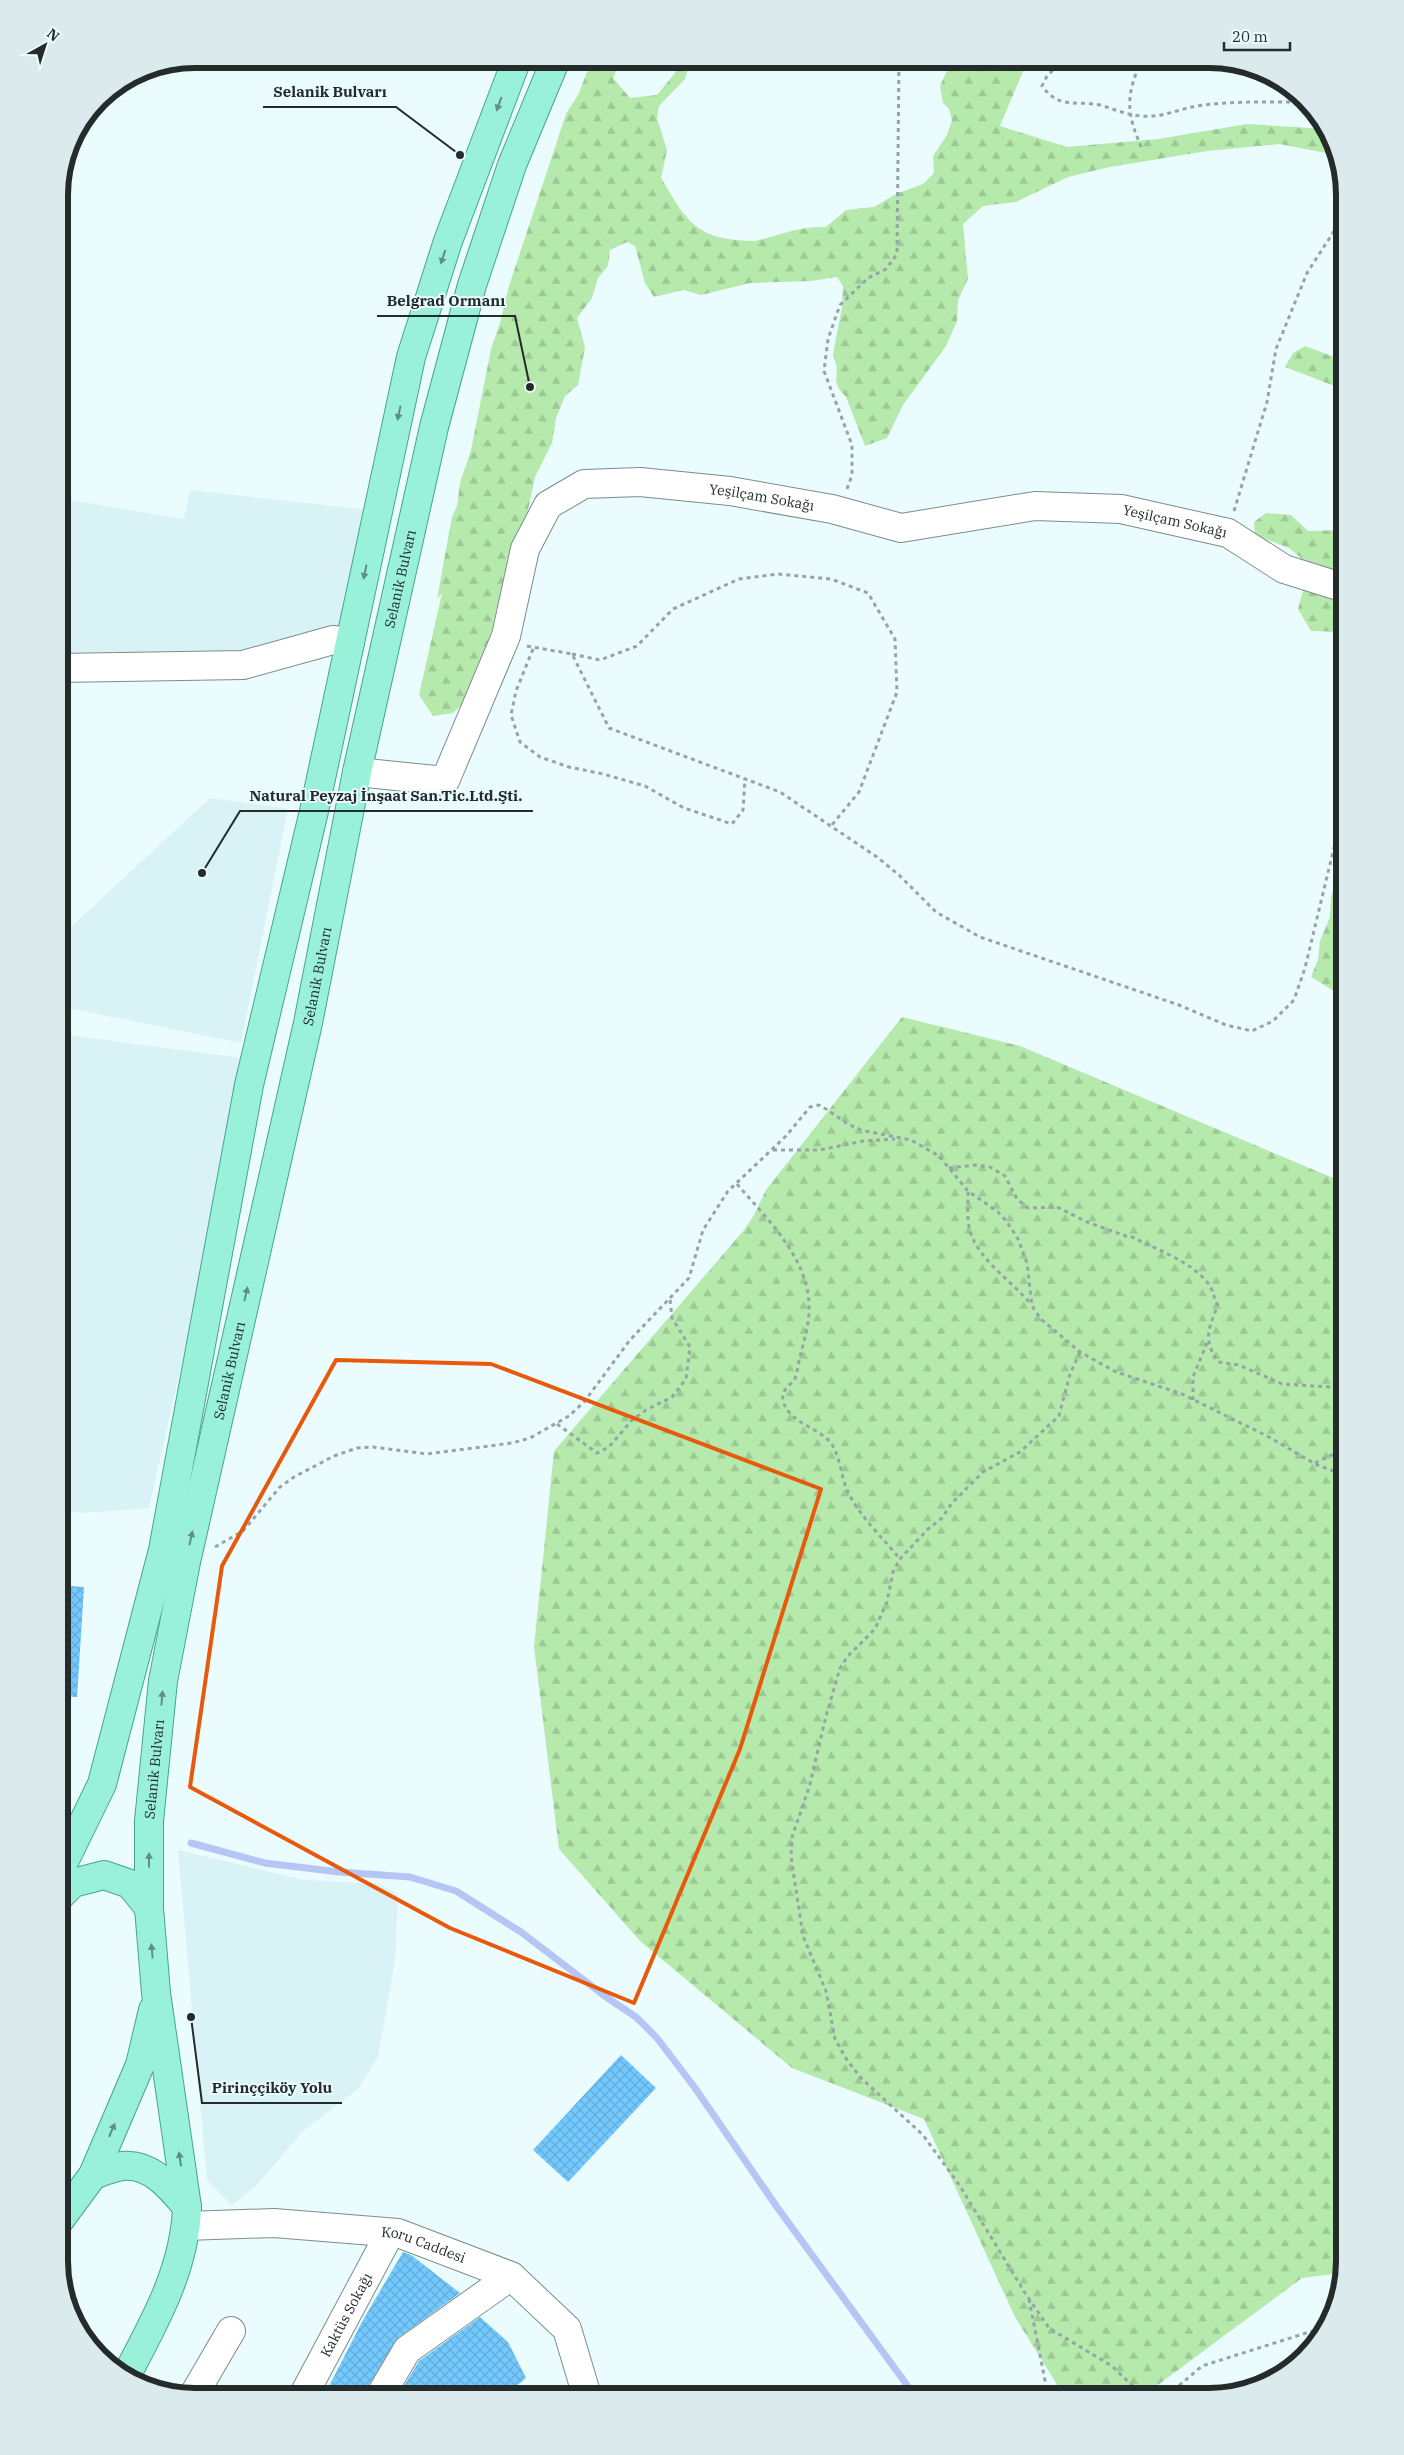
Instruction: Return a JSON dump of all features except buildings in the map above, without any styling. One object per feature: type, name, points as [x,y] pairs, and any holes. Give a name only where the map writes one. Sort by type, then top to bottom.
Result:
[{"type":"main road","points":[[68,1854],[102,1784],[163,1550],[249,1085],[314,811],[411,357],[448,241],[514,68]]},
{"type":"main road","name":"Selanik Bulvarı","points":[[156,1994],[149,1908],[149,1821],[163,1681],[186,1562],[308,1024],[357,772],[434,428],[472,285],[512,165],[552,68]]},
{"type":"main road","points":[[68,1888],[73,1883],[104,1875],[130,1884],[149,1908]]},
{"type":"main road","points":[[68,2209],[93,2175],[140,2065],[156,1994]]},
{"type":"main road","points":[[130,2369],[160,2311],[173,2278],[186,2216],[156,1994]]},
{"type":"main road","points":[[93,2175],[124,2166],[151,2172],[170,2187],[186,2216]]},
{"type":"street","name":"Yeşilçam Sokağı","points":[[357,772],[445,781],[506,636],[525,549],[548,505],[584,484],[640,482],[730,491],[839,511],[901,528],[1035,506],[1121,509],[1228,533],[1284,569],[1336,585]]},
{"type":"street","points":[[68,668],[243,665],[333,640],[350,642]]},
{"type":"street","name":"Koru Caddesi","points":[[186,2216],[398,2233],[511,2276],[567,2330],[584,2387]]},
{"type":"street","name":"Kaktüs Sokağı","points":[[309,2387],[390,2233]]},
{"type":"street","points":[[385,2387],[406,2350],[511,2276]]},
{"type":"street","points":[[198,2387],[231,2331]]},
{"type":"path","points":[[839,511],[852,475],[852,445],[824,371],[828,339],[840,305],[868,278],[886,269],[897,254],[899,68]]},
{"type":"path","points":[[1055,68],[1047,76],[1042,86],[1049,95],[1067,104],[1098,105],[1140,116],[1167,116],[1202,105],[1238,102],[1296,102]]},
{"type":"path","points":[[1138,68],[1128,104],[1133,128],[1142,150]]},
{"type":"path","points":[[1228,533],[1267,402],[1276,348],[1307,273],[1336,228]]},
{"type":"path","points":[[506,636],[533,648],[600,660],[637,646],[673,609],[739,579],[778,574],[831,579],[868,593],[895,639],[897,692],[859,792],[830,826]]},
{"type":"path","points":[[533,648],[516,691],[512,715],[520,742],[540,757],[569,767],[645,786],[684,808],[732,824],[744,810],[745,779]]},
{"type":"path","points":[[572,654],[609,728],[780,792],[899,875],[936,912],[980,937],[1179,1005],[1226,1025],[1252,1031],[1273,1021],[1294,1000],[1305,968],[1336,839]]},
{"type":"path","points":[[186,1562],[243,1531],[280,1487],[294,1477],[334,1456],[356,1448],[373,1447],[427,1454],[486,1447],[530,1438],[569,1416],[584,1402],[630,1340],[689,1278],[703,1230],[728,1192],[772,1150],[810,1106],[818,1105],[861,1130],[911,1140],[927,1147],[949,1168],[968,1192],[998,1212],[1018,1239],[1027,1262],[1032,1306]]},
{"type":"path","points":[[772,1150],[832,1149],[863,1141],[901,1139]]},
{"type":"path","points":[[949,1168],[975,1165],[990,1167],[1005,1176],[1018,1199],[1028,1208],[1062,1208],[1087,1222],[1130,1236],[1200,1274],[1211,1286],[1214,1293],[1214,1301],[1218,1305],[1209,1331],[1208,1342],[1193,1377],[1193,1400]]},
{"type":"path","points":[[737,1184],[790,1249],[801,1268],[808,1290],[807,1328],[797,1376],[784,1390],[783,1401],[789,1412],[802,1423],[819,1432],[831,1444],[847,1490],[862,1515],[900,1559]]},
{"type":"path","points":[[968,1192],[968,1217],[972,1238],[985,1256],[1032,1306],[1041,1319],[1080,1352],[1116,1372],[1182,1394],[1314,1463],[1336,1472]]},
{"type":"path","points":[[556,1424],[597,1453],[609,1448],[632,1420],[679,1391],[686,1379],[690,1347],[672,1318],[670,1298]]},
{"type":"path","points":[[1208,1342],[1218,1362],[1239,1365],[1282,1384],[1336,1387]]},
{"type":"path","points":[[1080,1352],[1070,1374],[1059,1416],[1020,1452],[983,1472],[952,1503],[942,1518],[928,1529],[900,1559],[893,1572],[881,1618],[875,1629],[848,1656],[840,1668],[826,1716],[809,1788],[792,1837],[791,1856],[803,1936],[826,1991],[835,2039],[847,2060],[861,2078],[924,2135],[960,2186],[1049,2328],[1112,2366],[1135,2388]]},
{"type":"path","points":[[1314,1463],[1336,1453]]},
{"type":"path","points":[[1029,2298],[1046,2388]]},
{"type":"path","points":[[1176,2388],[1202,2366],[1315,2330]]},
{"type":"highlighted area","points":[[336,1360],[491,1364],[821,1489],[740,1749],[634,2003],[450,1928],[190,1787],[222,1566]]},
{"type":"shaded area","points":[[190,490],[369,510],[344,648],[68,663],[68,500],[184,519]]},
{"type":"shaded area","points":[[210,798],[288,809],[241,1043],[68,1008],[68,930]]},
{"type":"shaded area","points":[[68,1035],[250,1059],[149,1508],[82,1513],[68,1511]]},
{"type":"shaded area","points":[[178,1850],[304,1880],[380,1884],[398,1894],[395,1961],[378,2057],[358,2089],[303,2131],[257,2185],[232,2205],[207,2180]]},
{"type":"green space","points":[[589,68],[617,68],[613,78],[630,98],[657,95],[675,73],[677,68],[688,68],[685,79],[659,106],[657,118],[667,150],[661,178],[682,212],[698,228],[721,238],[736,240],[756,241],[800,229],[826,227],[846,210],[874,207],[896,194],[923,184],[934,173],[933,156],[947,135],[952,120],[949,109],[943,103],[940,86],[948,68],[1025,68],[1000,126],[1067,147],[1158,139],[1247,124],[1318,128],[1329,154],[1280,144],[1207,151],[1110,167],[1068,177],[1016,202],[983,206],[963,224],[968,279],[958,300],[957,321],[946,346],[903,405],[887,438],[865,446],[846,397],[839,389],[836,381],[837,368],[833,354],[842,307],[843,286],[837,277],[811,281],[750,283],[701,295],[683,290],[654,297],[645,283],[635,246],[627,242],[610,250],[608,266],[598,278],[592,298],[577,318],[585,347],[578,385],[565,396],[556,418],[552,443],[535,477],[526,520],[505,573],[486,655],[466,701],[453,713],[433,716],[419,695],[442,593],[437,599],[452,517],[457,506],[460,483],[471,450],[491,349],[500,323],[509,286],[566,114],[579,93]]},
{"type":"green space","points":[[1305,346],[1336,358],[1336,387],[1285,367],[1293,353]]},
{"type":"green space","points":[[1266,513],[1291,515],[1308,531],[1336,530],[1336,632],[1311,631],[1298,609],[1305,583],[1302,559],[1289,548],[1255,535],[1254,522]]},
{"type":"green space","points":[[1336,877],[1336,992],[1311,977],[1318,960],[1320,941],[1330,917],[1331,898]]},
{"type":"green space","points":[[902,1017],[1020,1046],[1336,1179],[1335,2274],[1302,2278],[1154,2388],[1059,2388],[1015,2317],[924,2119],[792,2068],[640,1941],[559,1849],[534,1647],[554,1451],[744,1230],[754,1215],[766,1190]]},
{"type":"waterway","points":[[191,1843],[265,1863],[339,1872],[410,1877],[456,1891],[521,1932],[606,1997],[636,2017],[657,2038],[695,2088],[777,2207],[909,2388]]},
{"type":"place","name":"Selanik Bulvarı","points":[[460,155]]},
{"type":"place","name":"Belgrad Ormanı","points":[[530,387]]},
{"type":"place","name":"Natural Peyzaj İnşaat San.Tic.Ltd.Şti.","points":[[202,873]]},
{"type":"place","name":"Pirinççiköy Yolu","points":[[191,2017]]}]
